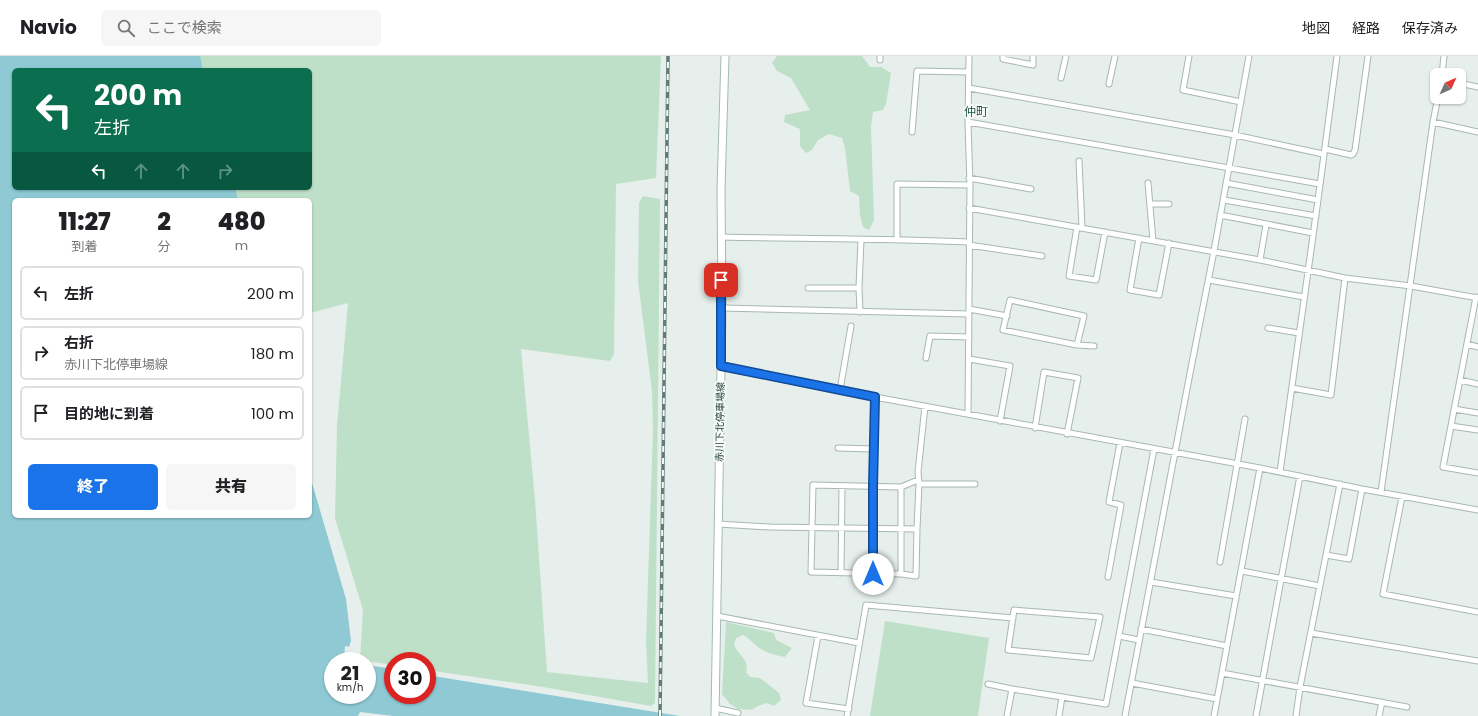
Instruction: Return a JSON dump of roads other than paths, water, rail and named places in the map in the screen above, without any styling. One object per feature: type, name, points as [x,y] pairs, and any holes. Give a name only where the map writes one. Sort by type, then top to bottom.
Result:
[{"type":"main road","name":"赤川下北停車場線","points":[[715,716],[722,308],[720,189],[725,56]]},
{"type":"street","points":[[968,414],[970,185],[968,122],[969,56]]},
{"type":"street","points":[[1003,56],[1003,59],[1033,64],[1033,56]]},
{"type":"street","points":[[1061,78],[1066,56]]},
{"type":"street","points":[[1109,84],[1115,56]]},
{"type":"street","points":[[1189,56],[1183,90],[1241,102]]},
{"type":"street","points":[[1125,716],[1209,280],[1249,56]]},
{"type":"street","points":[[1280,472],[1337,56]]},
{"type":"street","points":[[969,88],[1350,155],[1353,154],[1355,150],[1368,56]]},
{"type":"street","points":[[1443,68],[1444,56]]},
{"type":"street","points":[[912,132],[917,71],[969,72]]},
{"type":"street","points":[[1466,84],[1478,87]]},
{"type":"street","points":[[1381,492],[1437,104]]},
{"type":"street","points":[[968,122],[1320,184]]},
{"type":"street","points":[[1433,122],[1478,132]]},
{"type":"street","points":[[1079,161],[1079,228],[1069,276],[1096,280],[1105,232]]},
{"type":"street","points":[[969,178],[1031,189]]},
{"type":"street","points":[[1148,183],[1153,241]]},
{"type":"street","points":[[1226,183],[1318,200]]},
{"type":"street","points":[[897,239],[897,184],[970,185]]},
{"type":"street","points":[[1224,200],[1316,216]]},
{"type":"street","points":[[1150,204],[1169,204]]},
{"type":"street","points":[[969,208],[1214,251],[1345,278],[1411,286],[1477,297],[1443,467],[1478,473]]},
{"type":"street","points":[[1220,216],[1313,233]]},
{"type":"street","points":[[1260,260],[1266,225]]},
{"type":"street","points":[[721,237],[861,240],[897,239],[969,243],[1042,256]]},
{"type":"street","points":[[1139,238],[1130,290],[1159,295],[1169,243]]},
{"type":"street","points":[[860,312],[859,288],[861,240]]},
{"type":"street","points":[[1292,388],[1331,394],[1345,278]]},
{"type":"street","points":[[1209,280],[1304,297]]},
{"type":"street","points":[[808,288],[859,288]]},
{"type":"street","points":[[1077,345],[1084,316],[1010,300],[1003,330],[1077,345],[1094,346]]},
{"type":"street","points":[[722,308],[860,312],[969,312],[1006,316]]},
{"type":"street","points":[[840,390],[851,326]]},
{"type":"street","points":[[1268,328],[1299,333]]},
{"type":"street","points":[[926,358],[930,336],[969,337]]},
{"type":"street","points":[[1467,344],[1478,347]]},
{"type":"street","points":[[969,359],[1010,366],[1000,421]]},
{"type":"street","points":[[721,366],[1035,428],[1260,468],[1402,497],[1478,510]]},
{"type":"street","points":[[1035,428],[1044,372],[1078,378],[1067,434]]},
{"type":"street","points":[[1460,380],[1478,384]]},
{"type":"street","points":[[873,574],[875,397]]},
{"type":"street","points":[[925,406],[918,472],[918,482],[916,576],[901,574],[811,572],[813,485],[901,487],[918,482],[975,484]]},
{"type":"street","points":[[1454,409],[1478,413]]},
{"type":"street","points":[[1220,562],[1245,419]]},
{"type":"street","points":[[1451,426],[1478,430]]},
{"type":"street","points":[[1108,577],[1121,505],[1109,502],[1120,443]]},
{"type":"street","points":[[838,448],[874,449]]},
{"type":"street","points":[[988,684],[1106,704],[1154,449]]},
{"type":"street","points":[[1214,716],[1260,468]]},
{"type":"street","points":[[1256,716],[1300,476]]},
{"type":"street","points":[[1296,716],[1300,687],[1340,484]]},
{"type":"street","points":[[841,573],[842,486]]},
{"type":"street","points":[[901,487],[901,574]]},
{"type":"street","points":[[1326,555],[1349,559],[1362,489]]},
{"type":"street","points":[[1402,497],[1383,594],[1478,612]]},
{"type":"street","points":[[718,524],[770,527],[917,529]]},
{"type":"street","points":[[1242,571],[1320,586]]},
{"type":"street","points":[[1151,582],[1236,596]]},
{"type":"street","points":[[847,716],[866,605],[1013,618]]},
{"type":"street","points":[[1014,610],[1100,617],[1091,658],[1008,650],[1013,618],[1014,610]]},
{"type":"street","points":[[717,616],[859,643]]},
{"type":"street","points":[[1142,629],[1227,646]]},
{"type":"street","points":[[1311,633],[1478,661]]},
{"type":"street","points":[[818,636],[806,703],[849,709]]},
{"type":"street","points":[[1119,636],[1139,640]]},
{"type":"street","points":[[1222,672],[1408,707]]},
{"type":"street","points":[[1132,683],[1217,699]]},
{"type":"street","points":[[1007,716],[1012,689]]},
{"type":"street","points":[[1059,716],[1062,697]]},
{"type":"street","points":[[1379,716],[1382,702]]},
{"type":"street","points":[[715,708],[738,713]]},
{"type":"water","points":[[0,56],[200,56],[203,68],[12,68],[12,190],[236,190],[238,198],[12,198],[12,518],[312,518],[312,483],[346,599],[351,641],[349,647],[345,646],[345,652],[324,652],[324,704],[376,704],[376,666],[384,668],[384,704],[436,704],[436,676],[680,716],[393,716],[360,712],[358,716],[0,716]]},
{"type":"railway","points":[[660,716],[668,56]]},
{"type":"district","name":"仲町","points":[[976,111]]}]
